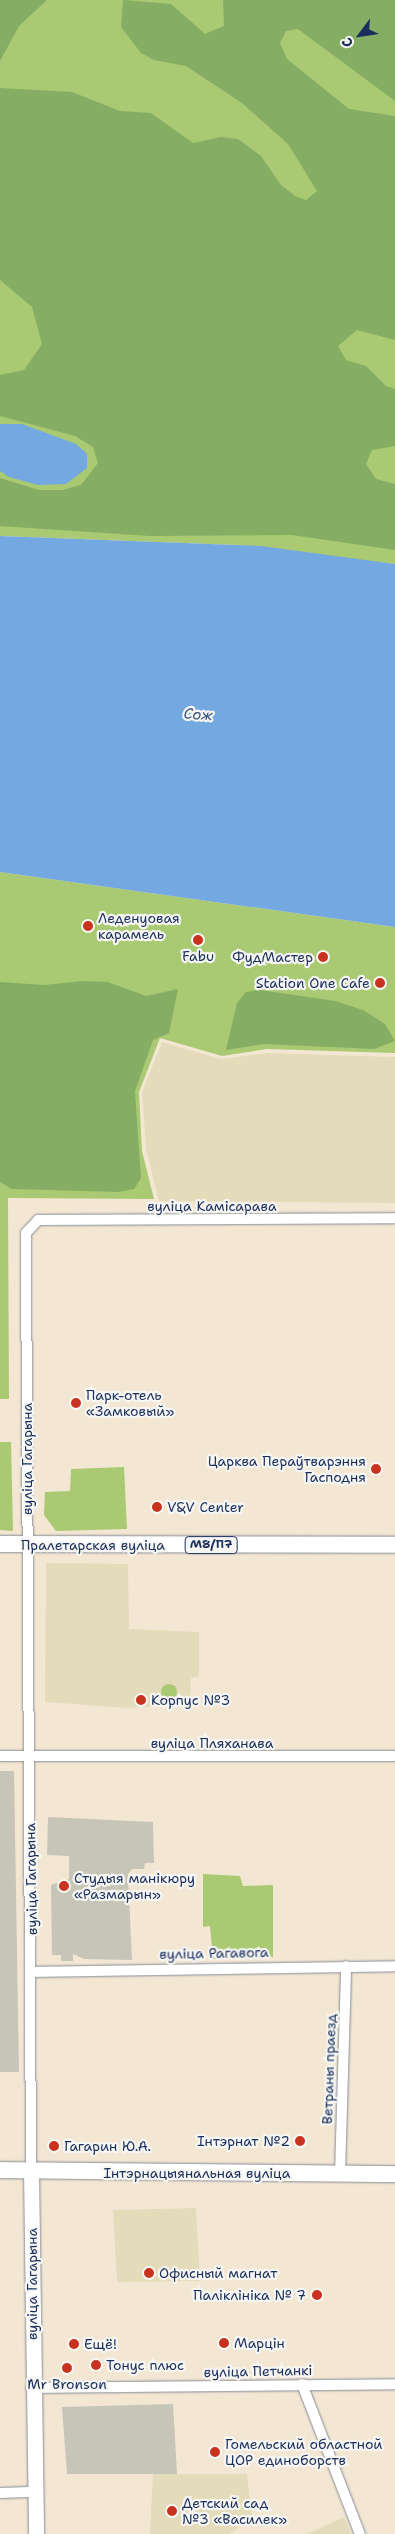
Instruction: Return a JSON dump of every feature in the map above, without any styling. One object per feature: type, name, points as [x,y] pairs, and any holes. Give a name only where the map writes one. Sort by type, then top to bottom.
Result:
[{"type":"main road","name":"Пралетарская вуліца","points":[[0,1544],[395,1545]]},
{"type":"main road","name":"Інтэрнацыянальная вуліца","points":[[0,2170],[395,2174]]},
{"type":"street","name":"вуліца Камісарава","points":[[30,1224],[38,1220],[395,1218]]},
{"type":"street","name":"вуліца Гагарына","points":[[30,1224],[26,1233],[28,1756],[33,1972],[31,2170],[32,2388],[36,2534]]},
{"type":"street","name":"вуліца Пляханава","points":[[0,1756],[395,1756]]},
{"type":"street","name":"Ветраны праезд","points":[[340,2174],[346,1966]]},
{"type":"street","name":"вуліца Рагавога","points":[[33,1972],[395,1966]]},
{"type":"street","points":[[302,2384],[360,2534]]},
{"type":"street","name":"вуліца Петчанкі","points":[[32,2388],[395,2384]]},
{"type":"street","points":[[0,2493],[36,2492]]},
{"type":"shaded area","points":[[162,1042],[221,1059],[267,1053],[395,1057],[395,1203],[159,1201],[146,1149],[142,1092]]},
{"type":"shaded area","points":[[46,1563],[128,1564],[129,1629],[199,1632],[199,1677],[191,1678],[190,1703],[128,1708],[45,1702]]},
{"type":"shaded area","points":[[0,1771],[14,1771],[19,2072],[0,2072]]},
{"type":"shaded area","points":[[48,1817],[153,1822],[154,1863],[145,1863],[144,1869],[132,1869],[128,1874],[132,1960],[84,1959],[73,1954],[73,1961],[61,1961],[61,1955],[52,1955],[51,1885],[69,1879],[69,1856],[47,1855]]},
{"type":"shaded area","points":[[196,2208],[200,2281],[117,2282],[113,2210]]},
{"type":"shaded area","points":[[173,2404],[177,2474],[67,2474],[62,2407]]},
{"type":"shaded area","points":[[153,2474],[247,2474],[252,2517],[230,2534],[150,2534]]},
{"type":"shaded area","points":[[344,2517],[351,2534],[307,2534]]},
{"type":"green space","points":[[0,0],[395,0],[395,564],[237,545],[0,536]]},
{"type":"green space","points":[[0,0],[47,0],[19,26],[0,61]]},
{"type":"green space","points":[[123,0],[171,4],[205,34],[224,26],[223,0],[395,0],[395,101],[298,29],[286,31],[280,43],[287,59],[349,109],[395,116],[395,340],[357,330],[338,346],[346,360],[366,366],[386,386],[395,389],[395,446],[372,450],[366,464],[376,479],[395,484],[395,550],[292,535],[150,536],[0,526],[0,478],[39,490],[62,490],[81,485],[98,463],[93,447],[75,436],[0,416],[0,375],[24,370],[42,344],[32,307],[0,280],[0,88],[72,92],[120,111],[151,113],[193,143],[221,137],[238,139],[261,156],[281,185],[295,196],[306,200],[317,191],[288,144],[242,103],[186,66],[154,60],[141,53],[121,27]]},
{"type":"green space","points":[[0,872],[395,927],[395,1053],[267,1049],[222,1056],[160,1038],[139,1092],[142,1151],[154,1199],[8,1198],[9,1399],[0,1399]]},
{"type":"green space","points":[[83,981],[108,982],[146,996],[178,989],[169,1033],[153,1040],[135,1091],[141,1178],[134,1189],[119,1192],[12,1189],[0,1182],[0,982],[44,985]]},
{"type":"green space","points":[[260,990],[335,1001],[363,1010],[385,1024],[395,1041],[374,1049],[264,1044],[226,1050],[237,1003],[246,992]]},
{"type":"green space","points":[[0,1442],[11,1442],[13,1531],[0,1530]]},
{"type":"green space","points":[[124,1467],[127,1529],[56,1531],[44,1515],[45,1492],[70,1491],[71,1469]]},
{"type":"green space","points":[[169,1684],[175,1686],[177,1692],[175,1698],[169,1700],[163,1698],[161,1692],[163,1686]]},
{"type":"green space","points":[[203,1874],[240,1876],[243,1886],[273,1885],[273,1957],[213,1959],[210,1926],[203,1927]]},
{"type":"water","points":[[0,424],[22,424],[76,444],[87,454],[87,468],[66,484],[38,485],[9,477],[0,471]]},
{"type":"water","name":"Сож","points":[[0,536],[261,546],[395,564],[395,927],[0,872]]},
{"type":"place","name":"Леденуовая карамель","points":[[88,926]]},
{"type":"place","name":"Fabu","points":[[198,940]]},
{"type":"place","name":"ФудМастер","points":[[323,957]]},
{"type":"place","name":"Station One Cafe","points":[[380,983]]},
{"type":"place","name":"Парк-отель «Замковый»","points":[[76,1403]]},
{"type":"place","name":"Царква Пераўтварэння Гасподня","points":[[376,1469]]},
{"type":"place","name":"V&V Center","points":[[157,1507]]},
{"type":"place","name":"Корпус №3","points":[[141,1700]]},
{"type":"place","name":"Студыя манікюру «Размарын»","points":[[64,1886]]},
{"type":"place","name":"Інтэрнат №2","points":[[300,2141]]},
{"type":"place","name":"Гагарин Ю.А.","points":[[54,2146]]},
{"type":"place","name":"Офисный магнат","points":[[149,2273]]},
{"type":"place","name":"Паліклініка № 7","points":[[317,2295]]},
{"type":"place","name":"Марцін","points":[[224,2343]]},
{"type":"place","name":"Ещё!","points":[[74,2344]]},
{"type":"place","name":"Тонус плюс","points":[[96,2365]]},
{"type":"place","name":"Mr Bronson","points":[[67,2368]]},
{"type":"place","name":"Гомельский областной ЦОР единоборств","points":[[215,2452]]},
{"type":"place","name":"Детский сад №3 «Василек»","points":[[172,2511]]}]
